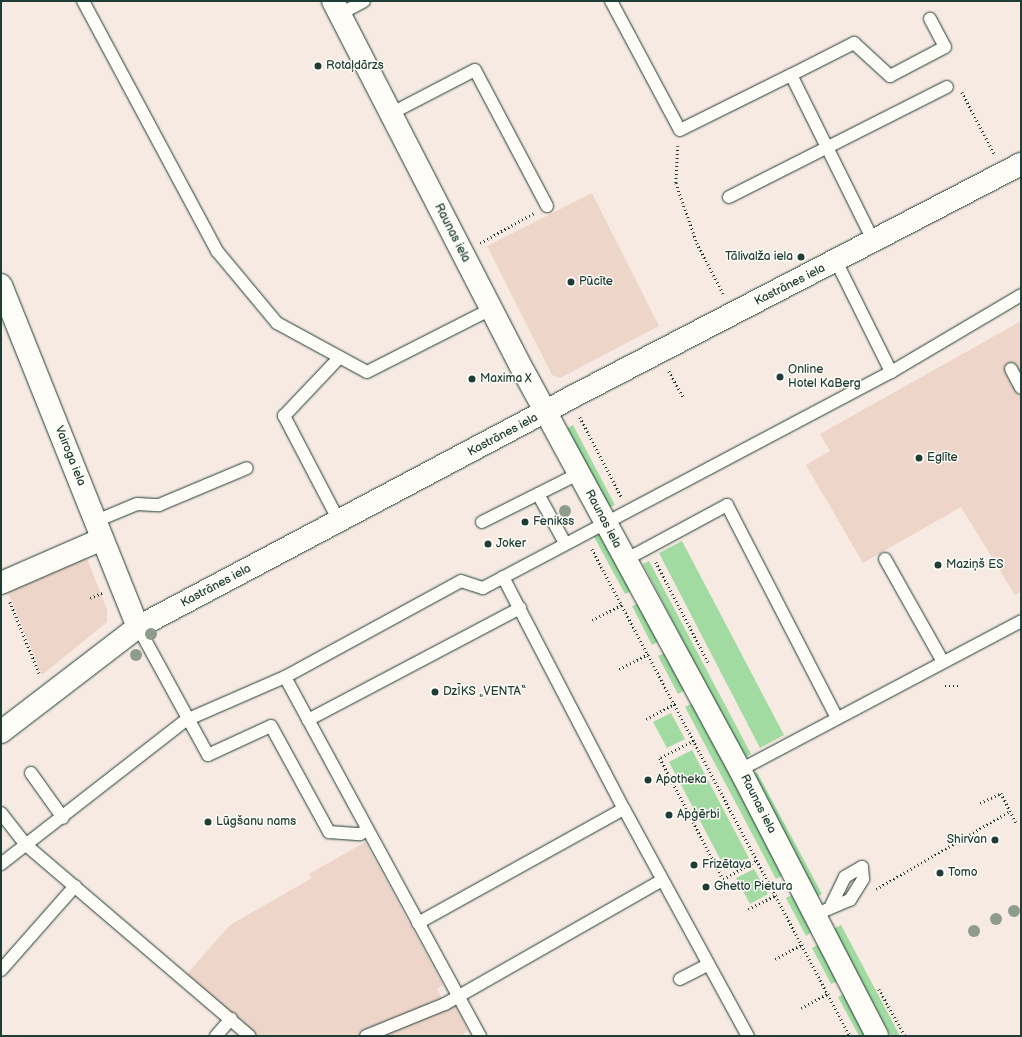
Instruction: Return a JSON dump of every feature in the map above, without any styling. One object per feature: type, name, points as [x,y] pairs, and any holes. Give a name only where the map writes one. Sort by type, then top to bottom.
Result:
[{"type":"street","name":"Raunas iela","points":[[336,8],[392,113],[491,308],[578,474],[740,770],[798,883],[823,910],[824,934],[877,1036]]},
{"type":"street","name":"Kastrānes iela","points":[[1,732],[138,627],[1021,164]]},
{"type":"street","name":"Vairoga iela","points":[[1,285],[138,627]]},
{"type":"street","points":[[2,582],[99,530]]},
{"type":"lane","points":[[83,1],[217,251],[277,323],[367,372],[491,308]]},
{"type":"lane","points":[[336,8],[364,1]]},
{"type":"lane","points":[[611,1],[680,130],[854,43],[890,76],[945,47],[930,19]]},
{"type":"lane","points":[[392,113],[475,70],[547,206]]},
{"type":"lane","points":[[791,75],[874,242]]},
{"type":"lane","points":[[729,197],[947,87]]},
{"type":"lane","points":[[836,261],[891,372]]},
{"type":"lane","points":[[1,864],[63,818],[186,720],[284,677],[461,581],[483,588],[604,522],[891,372],[1021,295]]},
{"type":"lane","points":[[339,521],[284,416],[340,357]]},
{"type":"lane","points":[[1011,370],[1021,388]]},
{"type":"lane","points":[[99,530],[137,504],[159,505],[247,468]]},
{"type":"lane","points":[[482,522],[578,474]]},
{"type":"lane","points":[[538,494],[565,543]]},
{"type":"lane","points":[[625,560],[727,506],[837,718]]},
{"type":"lane","points":[[885,559],[943,662]]},
{"type":"lane","points":[[503,577],[624,809],[748,1036]]},
{"type":"lane","points":[[308,720],[520,608]]},
{"type":"lane","points":[[740,770],[1021,621]]},
{"type":"lane","points":[[138,627],[186,720],[208,755],[271,726],[329,832],[360,834],[367,830]]},
{"type":"lane","points":[[284,677],[480,1036]]},
{"type":"lane","points":[[31,773],[63,818]]},
{"type":"lane","points":[[418,923],[624,809]]},
{"type":"lane","points":[[1,813],[26,845],[250,1036]]},
{"type":"lane","points":[[862,867],[863,879],[850,900],[823,910],[845,877],[862,867]]},
{"type":"lane","points":[[366,1036],[458,997],[662,880]]},
{"type":"lane","points":[[1,970],[75,886]]},
{"type":"lane","points":[[680,979],[708,965]]},
{"type":"lane","points":[[216,1036],[231,1019]]},
{"type":"path","points":[[947,87],[958,82],[996,157]]},
{"type":"path","points":[[680,130],[676,183],[697,243],[727,300]]},
{"type":"path","points":[[475,246],[547,206]]},
{"type":"path","points":[[667,368],[684,398]]},
{"type":"path","points":[[584,533],[850,1036]]},
{"type":"path","points":[[2,582],[43,681]]},
{"type":"path","points":[[90,598],[106,592]]},
{"type":"path","points":[[592,620],[643,594]]},
{"type":"path","points":[[619,669],[670,642]]},
{"type":"path","points":[[945,686],[961,686]]},
{"type":"path","points":[[646,719],[697,692]]},
{"type":"path","points":[[694,741],[660,758],[723,879],[757,860]]},
{"type":"path","points":[[980,803],[1001,793],[1017,824]]},
{"type":"path","points":[[850,900],[881,887],[1010,811]]},
{"type":"path","points":[[748,910],[798,883]]},
{"type":"path","points":[[775,959],[824,934]]},
{"type":"path","points":[[801,1008],[849,983]]},
{"type":"shaded area","name":"Pūcīte","points":[[592,193],[659,326],[560,378],[552,375],[487,246]]},
{"type":"shaded area","name":"Eglīte","points":[[1021,321],[1021,591],[1015,595],[961,507],[863,563],[806,465],[830,451],[820,434]]},
{"type":"shaded area","points":[[85,553],[107,610],[107,622],[42,675],[5,585]]},
{"type":"shaded area","points":[[365,842],[443,985],[437,989],[445,1004],[455,1005],[468,1030],[461,1036],[258,1036],[187,974],[230,925],[312,878],[309,874]]},
{"type":"green space","points":[[573,425],[615,505],[608,508],[566,429]]},
{"type":"green space","points":[[600,531],[632,591],[625,594],[593,535]]},
{"type":"green space","points":[[682,541],[784,735],[760,748],[659,553]]},
{"type":"green space","points":[[649,561],[751,754],[744,758],[643,564]]},
{"type":"green space","points":[[639,603],[659,641],[652,645],[632,606]]},
{"type":"green space","points":[[666,652],[685,690],[678,694],[658,656]]},
{"type":"green space","points":[[693,703],[784,875],[776,879],[685,707]]},
{"type":"green space","points":[[671,713],[685,739],[667,748],[653,722]]},
{"type":"green space","points":[[692,750],[749,858],[726,870],[669,762]]},
{"type":"green space","points":[[757,772],[822,894],[815,898],[750,776]]},
{"type":"green space","points":[[754,869],[768,894],[750,904],[736,878]]},
{"type":"green space","points":[[793,894],[812,932],[806,936],[786,898]]},
{"type":"green space","points":[[841,925],[900,1036],[891,1036],[833,929]]},
{"type":"green space","points":[[819,944],[838,981],[831,984],[812,948]]},
{"type":"green space","points":[[844,994],[867,1036],[859,1036],[838,997]]},
{"type":"place","name":"Rotaļdārzs","points":[[318,66]]},
{"type":"place","name":"Tālivalža iela","points":[[801,257]]},
{"type":"place","name":"Pūcīte","points":[[571,282]]},
{"type":"place","name":"Online Hotel KaBerg","points":[[780,377]]},
{"type":"place","name":"Maxima X","points":[[472,379]]},
{"type":"place","name":"Eglīte","points":[[919,458]]},
{"type":"place","name":"Fenikss","points":[[525,522]]},
{"type":"place","name":"Joker","points":[[488,544]]},
{"type":"place","name":"Maziņš ES","points":[[938,565]]},
{"type":"place","name":"DzĪKS „VENTA“","points":[[435,692]]},
{"type":"place","name":"Apotheka","points":[[648,780]]},
{"type":"place","name":"Apģērbi","points":[[669,815]]},
{"type":"place","name":"Lūgšanu nams","points":[[208,822]]},
{"type":"place","name":"Shirvan","points":[[995,840]]},
{"type":"place","name":"Frizētava","points":[[694,865]]},
{"type":"place","name":"Tomo","points":[[940,873]]},
{"type":"place","name":"Ghetto Pietura","points":[[706,887]]}]
